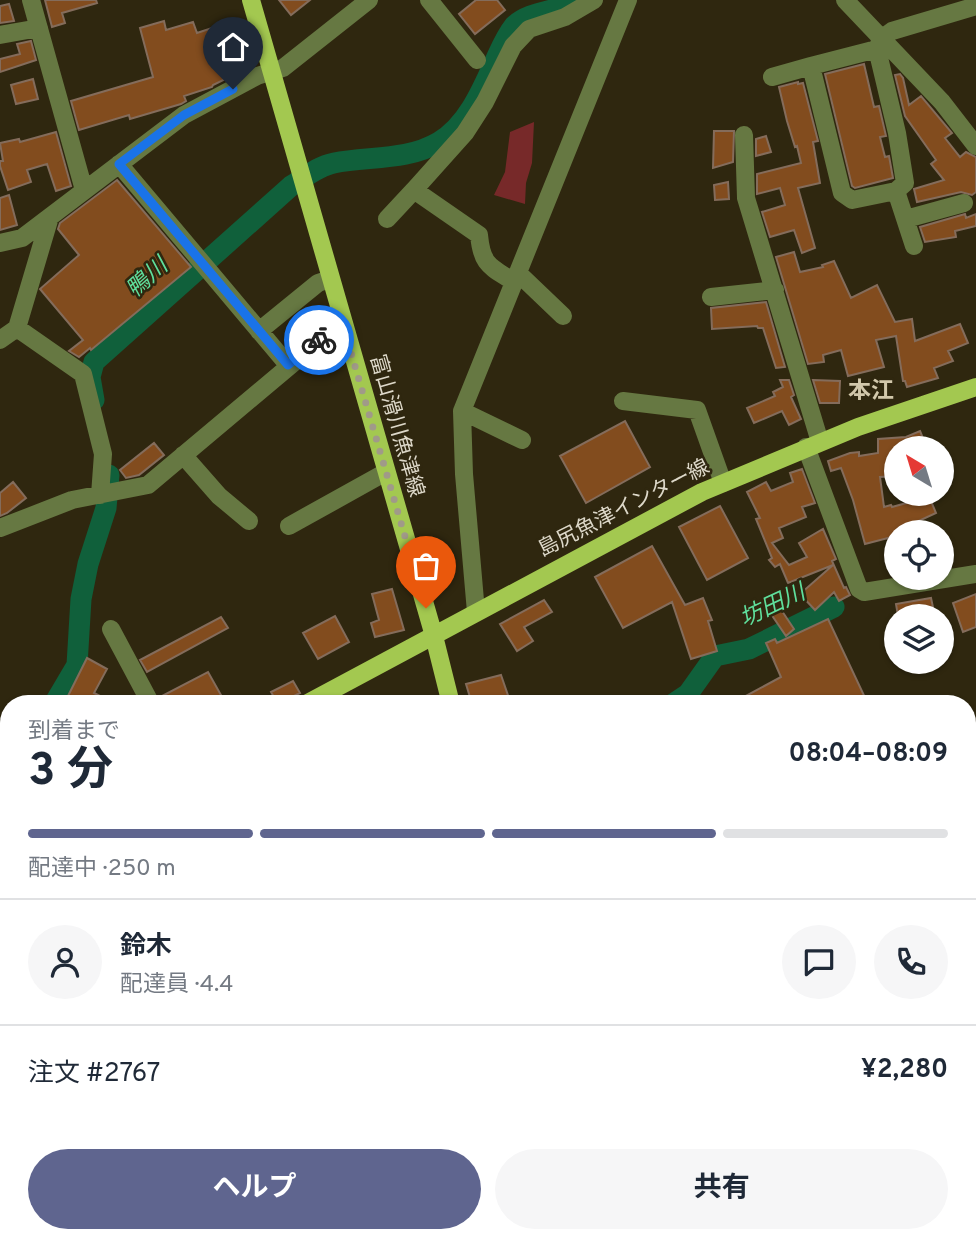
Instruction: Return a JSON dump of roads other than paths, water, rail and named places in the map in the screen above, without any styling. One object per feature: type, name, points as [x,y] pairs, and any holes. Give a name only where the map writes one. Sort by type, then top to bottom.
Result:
[{"type":"main road","name":"富山滑川魚津線","points":[[251,0],[435,636],[449,695]]},
{"type":"main road","name":"島尻魚津インター線","points":[[328,695],[476,612],[723,483],[813,444],[976,387]]},
{"type":"street","points":[[32,0],[84,190]]},
{"type":"street","points":[[0,243],[22,238],[184,115],[257,76],[283,68],[369,0]]},
{"type":"street","points":[[429,0],[477,61]]},
{"type":"street","points":[[387,219],[465,133],[485,102],[513,46],[528,29],[565,17],[594,0]]},
{"type":"street","points":[[476,612],[464,474],[462,411],[628,0]]},
{"type":"street","points":[[845,0],[879,44],[942,102],[976,146]]},
{"type":"street","points":[[772,77],[879,44],[892,31],[976,6]]},
{"type":"street","points":[[937,17],[943,24],[976,14]]},
{"type":"street","points":[[0,35],[39,28]]},
{"type":"street","points":[[811,66],[842,193],[852,200],[896,191],[905,183],[879,44]]},
{"type":"street","points":[[744,135],[746,198],[775,290],[813,444],[859,589],[864,592],[976,574]]},
{"type":"street","points":[[119,164],[288,365]]},
{"type":"street","points":[[414,190],[480,235],[486,264],[516,277],[564,316]]},
{"type":"street","points":[[896,191],[914,246]]},
{"type":"street","points":[[906,219],[964,203]]},
{"type":"street","points":[[0,340],[17,328],[50,217]]},
{"type":"street","points":[[259,331],[318,283],[330,279]]},
{"type":"street","points":[[711,297],[775,290]]},
{"type":"street","points":[[0,528],[72,500],[148,485],[342,322]]},
{"type":"street","points":[[17,328],[83,374],[103,454],[100,495]]},
{"type":"street","points":[[623,401],[697,410],[723,483]]},
{"type":"street","points":[[462,411],[522,440]]},
{"type":"street","points":[[183,456],[219,496],[249,521]]},
{"type":"street","points":[[289,526],[386,472]]},
{"type":"street","points":[[111,629],[146,695]]},
{"type":"waterway","name":"鴨川","points":[[94,400],[90,377],[94,362],[291,186],[328,165],[401,155],[439,142],[458,126],[474,105],[514,26],[528,17],[579,0]]},
{"type":"waterway","name":"鴨川","points":[[59,695],[77,665],[81,599],[88,564],[106,508],[109,475]]},
{"type":"waterway","name":"坊田川","points":[[686,695],[715,656],[749,649],[834,607]]},
{"type":"district","name":"本江","points":[[871,392]]}]
